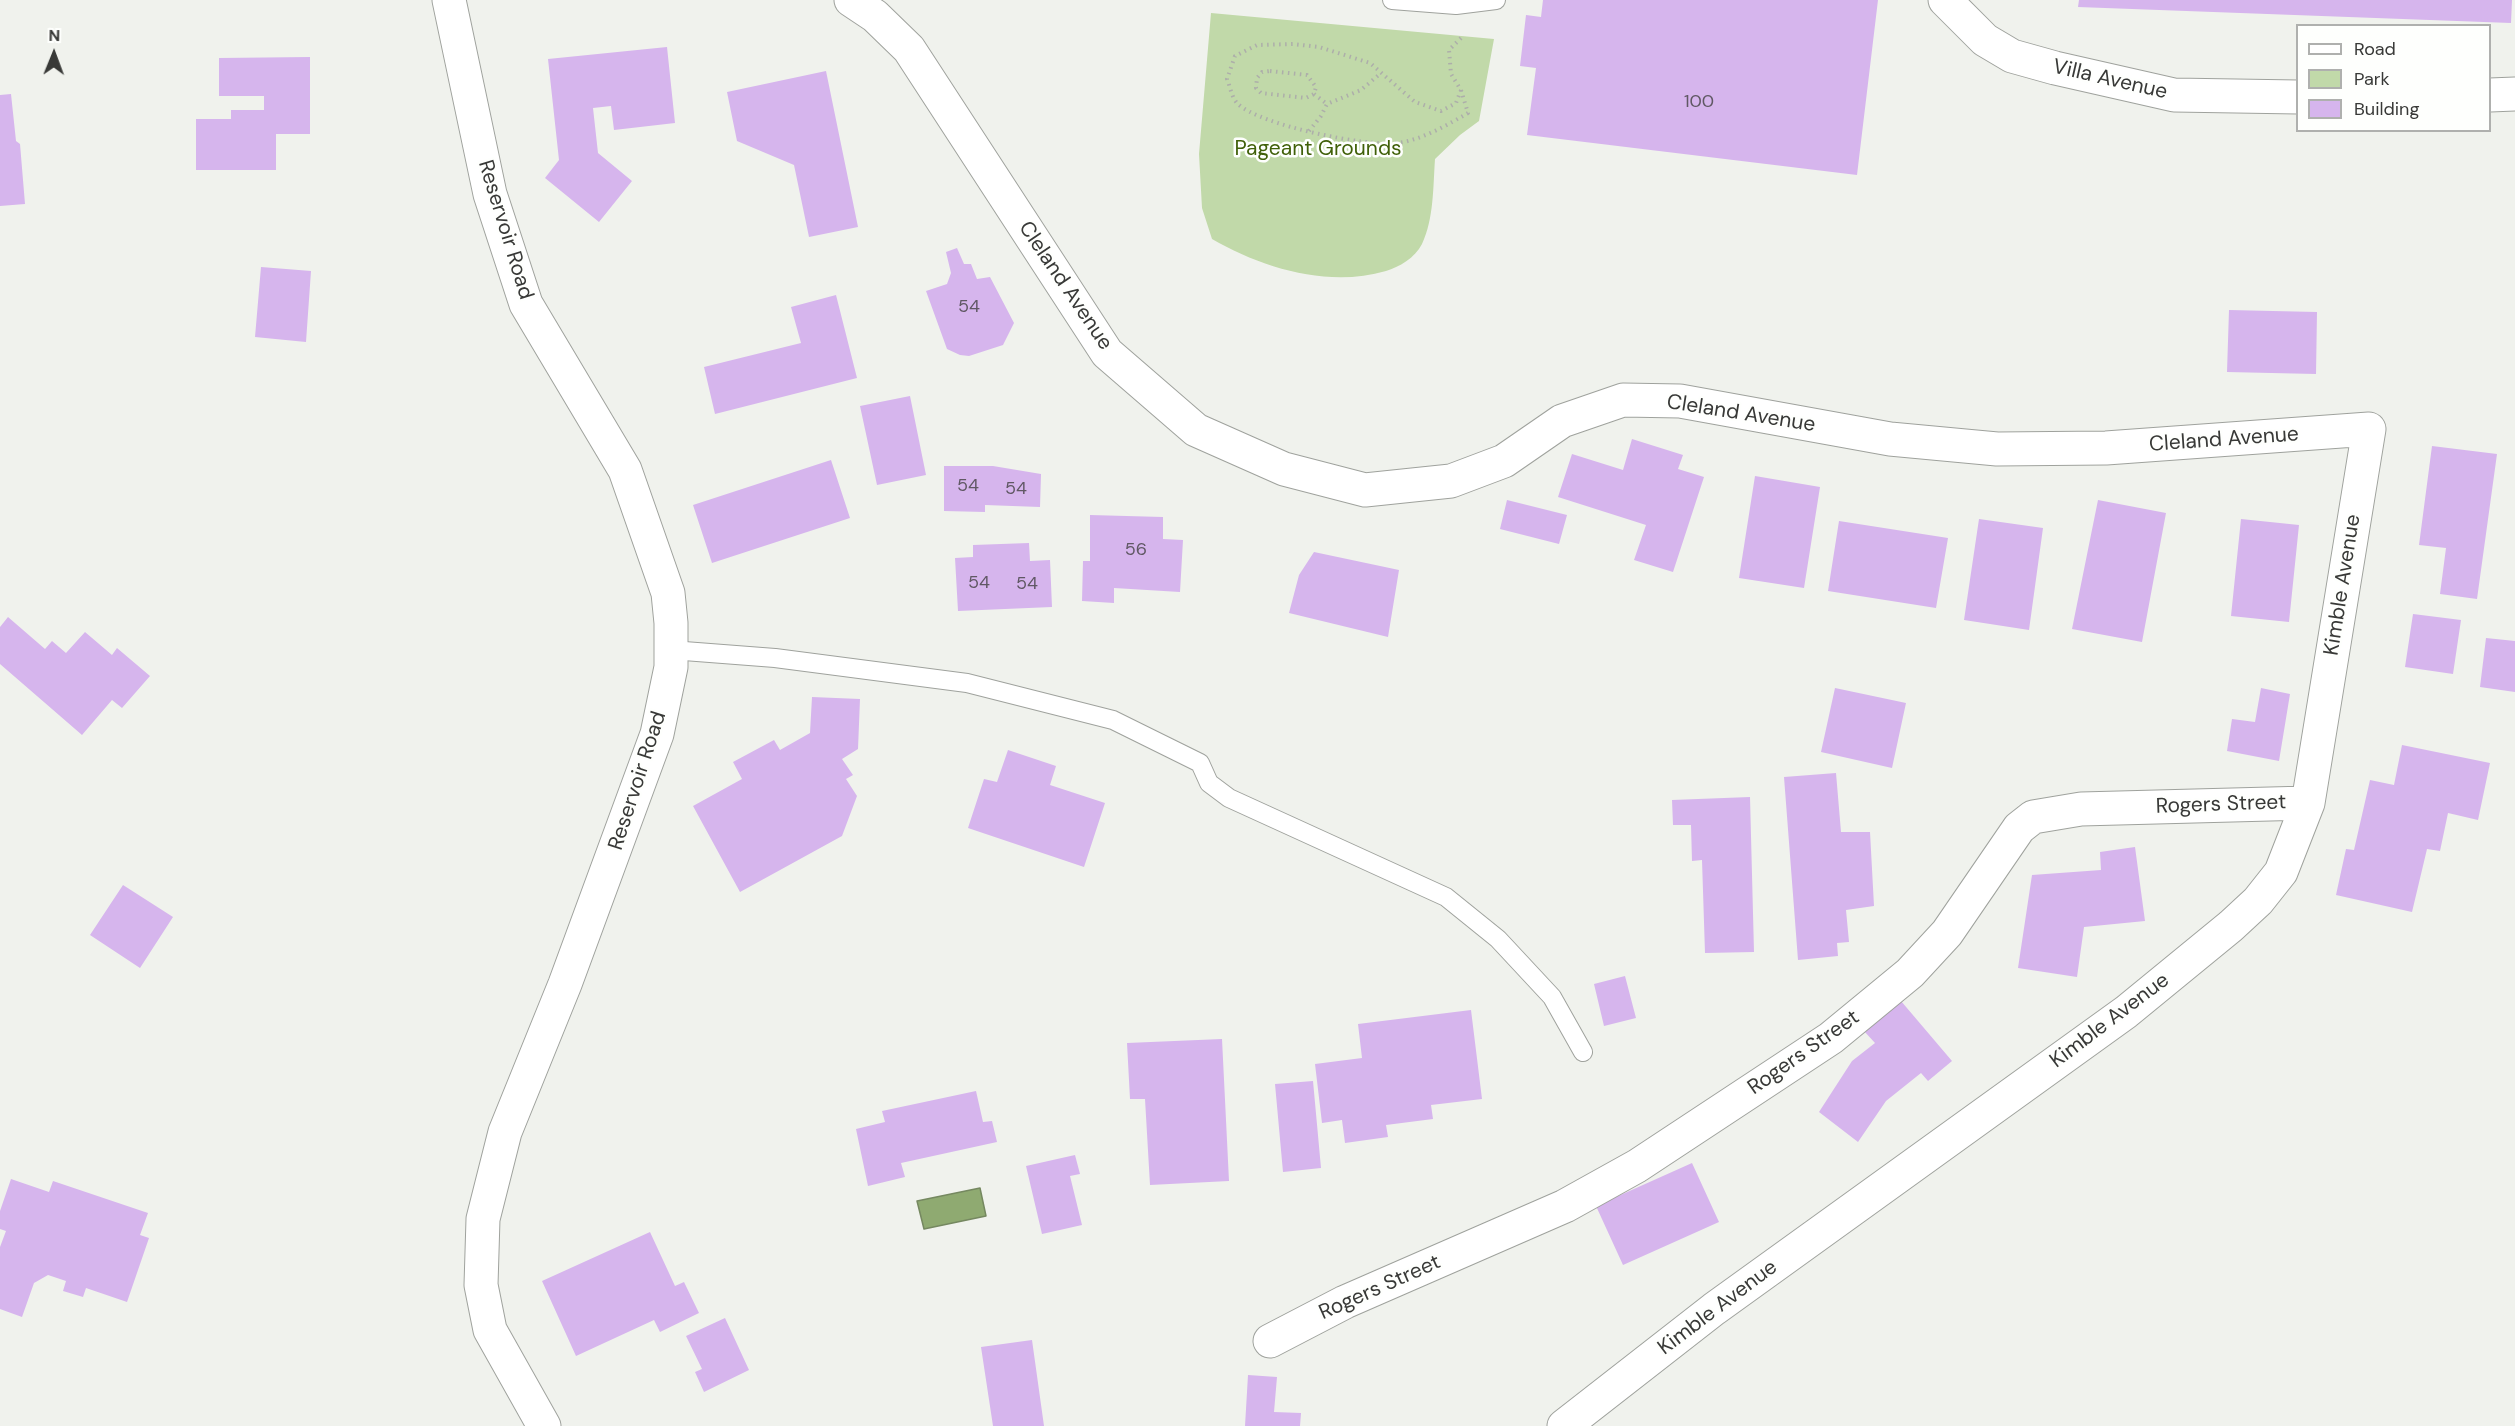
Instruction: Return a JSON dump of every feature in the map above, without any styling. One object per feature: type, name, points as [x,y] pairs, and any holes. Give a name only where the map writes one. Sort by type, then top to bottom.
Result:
[{"type":"street","name":"Reservoir Road","points":[[449,0],[490,194],[526,304],[625,470],[668,593],[671,623],[670,667],[657,734],[569,973],[505,1132],[483,1219],[481,1285],[490,1330],[544,1426]]},
{"type":"street","name":"Cleland Avenue","points":[[850,0],[875,16],[909,49],[1107,353],[1196,430],[1284,469],[1365,490],[1451,481],[1504,461],[1562,421],[1623,400],[1680,401],[1890,439],[1997,449],[2106,448],[2369,429]]},
{"type":"street","name":"Villa Avenue","points":[[1945,0],[1985,40],[2012,56],[2055,68],[2174,95],[2296,97]]},
{"type":"street","points":[[2491,95],[2515,94]]},
{"type":"street","name":"Kimble Avenue","points":[[1564,1426],[1714,1310],[2126,1012],[2231,926],[2258,901],[2282,872],[2308,803],[2369,429]]},
{"type":"street","name":"Rogers Street","points":[[1270,1341],[1345,1302],[1565,1206],[1637,1166],[1831,1038],[1918,965],[1947,933],[2019,828],[2033,818],[2081,809],[2308,803]]},
{"type":"lane","points":[[1392,0],[1456,5],[1496,0]]},
{"type":"lane","points":[[671,650],[775,658],[967,683],[1113,720],[1200,763],[1209,783],[1229,798],[1446,897],[1498,939],[1552,997],[1583,1052]]},
{"type":"path","points":[[1461,90],[1456,103],[1441,111],[1415,102],[1370,63],[1319,47],[1293,44],[1257,45],[1235,56],[1227,79],[1237,104],[1254,114],[1309,131],[1362,142],[1397,143],[1439,130],[1468,113],[1461,90],[1450,74],[1449,50],[1459,38],[1468,35]]},
{"type":"path","points":[[1270,71],[1307,75],[1316,87],[1314,94],[1306,98],[1261,93],[1256,87],[1257,78],[1262,72],[1270,71]]},
{"type":"path","points":[[1309,131],[1328,104],[1361,90],[1381,73]]},
{"type":"path","points":[[1314,94],[1328,104]]},
{"type":"green space","name":"Pageant Grounds","points":[[1211,13],[1494,39],[1479,121],[1460,135],[1435,159],[1429,224],[1422,244],[1411,258],[1386,271],[1364,276],[1319,276],[1252,259],[1212,239],[1202,208],[1199,154]]},
{"type":"shaded area","points":[[980,1188],[986,1216],[924,1229],[917,1201]]},
{"type":"building","points":[[1543,0],[1878,0],[1857,175],[1527,135],[1536,68],[1520,66],[1526,15],[1541,17]]},
{"type":"building","points":[[2079,0],[2512,0],[2511,23],[2078,7]]},
{"type":"building","points":[[667,47],[675,123],[614,130],[611,106],[593,108],[598,153],[632,181],[599,222],[545,178],[559,160],[548,59]]},
{"type":"building","points":[[310,57],[310,134],[276,134],[276,170],[196,170],[196,119],[231,119],[231,110],[264,110],[264,96],[219,96],[219,58]]},
{"type":"building","points":[[826,71],[858,227],[809,237],[794,165],[737,141],[727,92]]},
{"type":"building","points":[[11,94],[16,141],[20,144],[25,204],[0,206],[0,95]]},
{"type":"building","points":[[957,248],[964,264],[971,264],[977,279],[990,277],[1014,323],[1003,345],[969,356],[947,349],[926,291],[947,284],[951,273],[946,252]]},
{"type":"building","points":[[261,267],[311,271],[306,342],[255,337]]},
{"type":"building","points":[[836,295],[857,378],[715,414],[704,367],[801,343],[791,307]]},
{"type":"building","points":[[2229,310],[2317,312],[2316,374],[2227,372]]},
{"type":"building","points":[[910,396],[926,475],[877,485],[860,406]]},
{"type":"building","points":[[1632,439],[1683,455],[1678,469],[1704,477],[1673,572],[1634,560],[1646,525],[1558,497],[1572,454],[1623,470]]},
{"type":"building","points":[[2432,446],[2497,454],[2477,599],[2440,594],[2446,548],[2419,545]]},
{"type":"building","points":[[831,460],[850,518],[712,563],[693,505]]},
{"type":"building","points":[[944,466],[993,466],[1041,474],[1040,507],[985,505],[985,512],[944,511]]},
{"type":"building","points":[[1755,476],[1820,487],[1804,588],[1739,578]]},
{"type":"building","points":[[1507,500],[1567,515],[1559,544],[1500,529]]},
{"type":"building","points":[[2098,500],[2166,513],[2142,642],[2072,629]]},
{"type":"building","points":[[1090,515],[1163,517],[1163,539],[1183,540],[1180,592],[1114,588],[1114,603],[1082,601],[1083,561],[1090,561]]},
{"type":"building","points":[[1979,519],[2043,528],[2029,630],[1964,620]]},
{"type":"building","points":[[2241,519],[2299,525],[2289,622],[2231,616]]},
{"type":"building","points":[[1839,521],[1948,538],[1936,608],[1828,591]]},
{"type":"building","points":[[1029,543],[1030,561],[1050,560],[1052,607],[958,611],[955,558],[973,557],[973,545]]},
{"type":"building","points":[[1314,552],[1399,570],[1388,637],[1289,613],[1299,575]]},
{"type":"building","points":[[2413,614],[2461,620],[2453,674],[2405,667]]},
{"type":"building","points":[[8,617],[45,649],[52,641],[66,653],[85,632],[112,655],[117,648],[150,676],[122,708],[112,700],[82,735],[0,664],[0,627]]},
{"type":"building","points":[[2486,638],[2515,641],[2515,692],[2480,687]]},
{"type":"building","points":[[1835,688],[1906,703],[1892,768],[1821,752]]},
{"type":"building","points":[[2261,688],[2290,694],[2279,761],[2227,751],[2232,719],[2255,722]]},
{"type":"building","points":[[812,697],[860,699],[858,749],[842,759],[853,775],[846,779],[857,796],[842,836],[740,892],[693,806],[742,779],[733,762],[774,740],[780,750],[810,733]]},
{"type":"building","points":[[2402,745],[2490,763],[2478,820],[2448,813],[2440,851],[2427,849],[2412,912],[2336,895],[2346,849],[2354,850],[2370,780],[2394,785]]},
{"type":"building","points":[[1008,750],[1056,766],[1050,785],[1105,803],[1084,867],[968,828],[984,779],[997,782]]},
{"type":"building","points":[[1836,773],[1841,832],[1870,832],[1874,906],[1846,910],[1849,942],[1837,943],[1838,956],[1798,960],[1784,777]]},
{"type":"building","points":[[1750,797],[1754,952],[1705,953],[1702,860],[1692,861],[1691,825],[1673,825],[1672,800]]},
{"type":"building","points":[[2135,847],[2145,921],[2084,927],[2077,977],[2018,968],[2032,875],[2101,870],[2100,852]]},
{"type":"building","points":[[123,885],[173,917],[140,968],[90,935]]},
{"type":"building","points":[[1625,976],[1636,1018],[1604,1026],[1594,984]]},
{"type":"building","points":[[1901,1001],[1952,1061],[1928,1081],[1921,1073],[1886,1101],[1858,1142],[1819,1112],[1852,1061],[1875,1043],[1864,1031]]},
{"type":"building","points":[[1471,1010],[1482,1099],[1431,1105],[1433,1119],[1386,1125],[1388,1137],[1345,1143],[1342,1120],[1322,1123],[1315,1064],[1362,1058],[1358,1024]]},
{"type":"building","points":[[1222,1039],[1229,1181],[1150,1185],[1145,1099],[1130,1099],[1127,1043]]},
{"type":"building","points":[[1313,1081],[1321,1168],[1283,1172],[1275,1084]]},
{"type":"building","points":[[976,1091],[983,1122],[992,1121],[997,1142],[901,1163],[905,1177],[868,1186],[856,1129],[885,1122],[882,1111]]},
{"type":"building","points":[[1075,1155],[1080,1174],[1070,1176],[1082,1225],[1042,1234],[1026,1166]]},
{"type":"building","points":[[1692,1163],[1719,1222],[1623,1265],[1596,1206]]},
{"type":"building","points":[[11,1179],[49,1192],[53,1181],[148,1213],[140,1235],[149,1238],[127,1302],[86,1288],[83,1297],[63,1291],[66,1281],[48,1275],[34,1283],[22,1317],[0,1309],[0,1247],[6,1231],[0,1229],[0,1211]]},
{"type":"building","points":[[650,1232],[675,1286],[684,1282],[699,1313],[660,1332],[654,1320],[576,1356],[542,1281]]},
{"type":"building","points":[[725,1318],[749,1370],[704,1392],[695,1372],[702,1369],[686,1336]]},
{"type":"building","points":[[1032,1340],[1044,1426],[993,1426],[981,1347]]},
{"type":"building","points":[[1248,1375],[1277,1377],[1274,1412],[1301,1413],[1300,1426],[1245,1426]]}]
